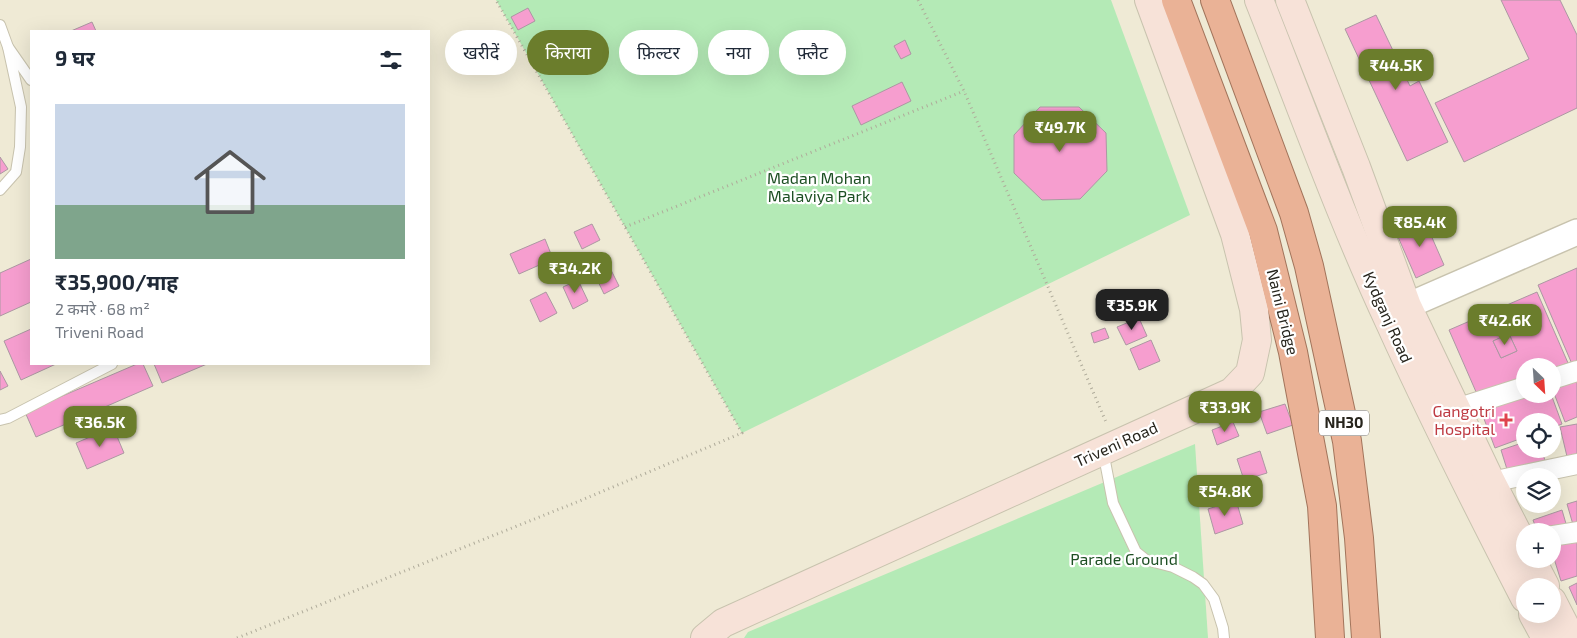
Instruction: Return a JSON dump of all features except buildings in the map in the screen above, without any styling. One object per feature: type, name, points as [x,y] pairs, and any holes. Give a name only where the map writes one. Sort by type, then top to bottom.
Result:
[{"type":"highway","name":"Naini Bridge","points":[[1176,0],[1263,231],[1293,352],[1322,506],[1330,638]]},
{"type":"highway","name":"NH30","points":[[1215,0],[1294,213],[1309,266],[1347,441],[1359,538],[1366,638]]},
{"type":"main road","name":"Triveni Road","points":[[705,638],[723,623],[1232,392],[1250,372],[1258,340],[1254,309],[1235,234],[1150,0]]},
{"type":"main road","name":"Kydganj Road","points":[[1259,0],[1346,220],[1396,309],[1456,409],[1516,529]]},
{"type":"main road","name":"Kydganj Road","points":[[1290,0],[1356,167],[1396,309],[1469,490],[1516,581]]},
{"type":"main road","points":[[1561,618],[1572,638]]},
{"type":"main road","points":[[1538,623],[1546,638]]},
{"type":"street","points":[[1396,309],[1577,232]]},
{"type":"street","points":[[1561,376],[1577,371]]},
{"type":"street","points":[[1456,409],[1516,390]]},
{"type":"street","points":[[1491,482],[1577,464]]},
{"type":"street","points":[[1561,535],[1577,532]]},
{"type":"lane","points":[[0,26],[8,47],[21,106],[20,147],[16,172],[0,190]]},
{"type":"lane","points":[[8,47],[30,79]]},
{"type":"lane","points":[[0,420],[8,418],[110,365]]},
{"type":"lane","points":[[1109,448],[1113,503],[1136,552],[1146,560],[1173,567],[1204,584],[1214,599],[1223,628],[1224,638]]},
{"type":"path","points":[[237,638],[742,433],[496,0]]},
{"type":"path","points":[[918,0],[964,91],[1109,448]]},
{"type":"path","points":[[625,227],[964,91]]},
{"type":"green space","name":"Madan Mohan Malaviya Park","points":[[496,0],[1111,0],[1190,215],[742,433],[539,75],[609,75],[609,30],[527,30],[527,55],[517,37],[517,30],[513,30]]},
{"type":"green space","name":"Parade Ground","points":[[1195,444],[1208,638],[744,638],[748,632]]},
{"type":"place","name":"Gangotri Hospital","points":[[1506,420]]}]
